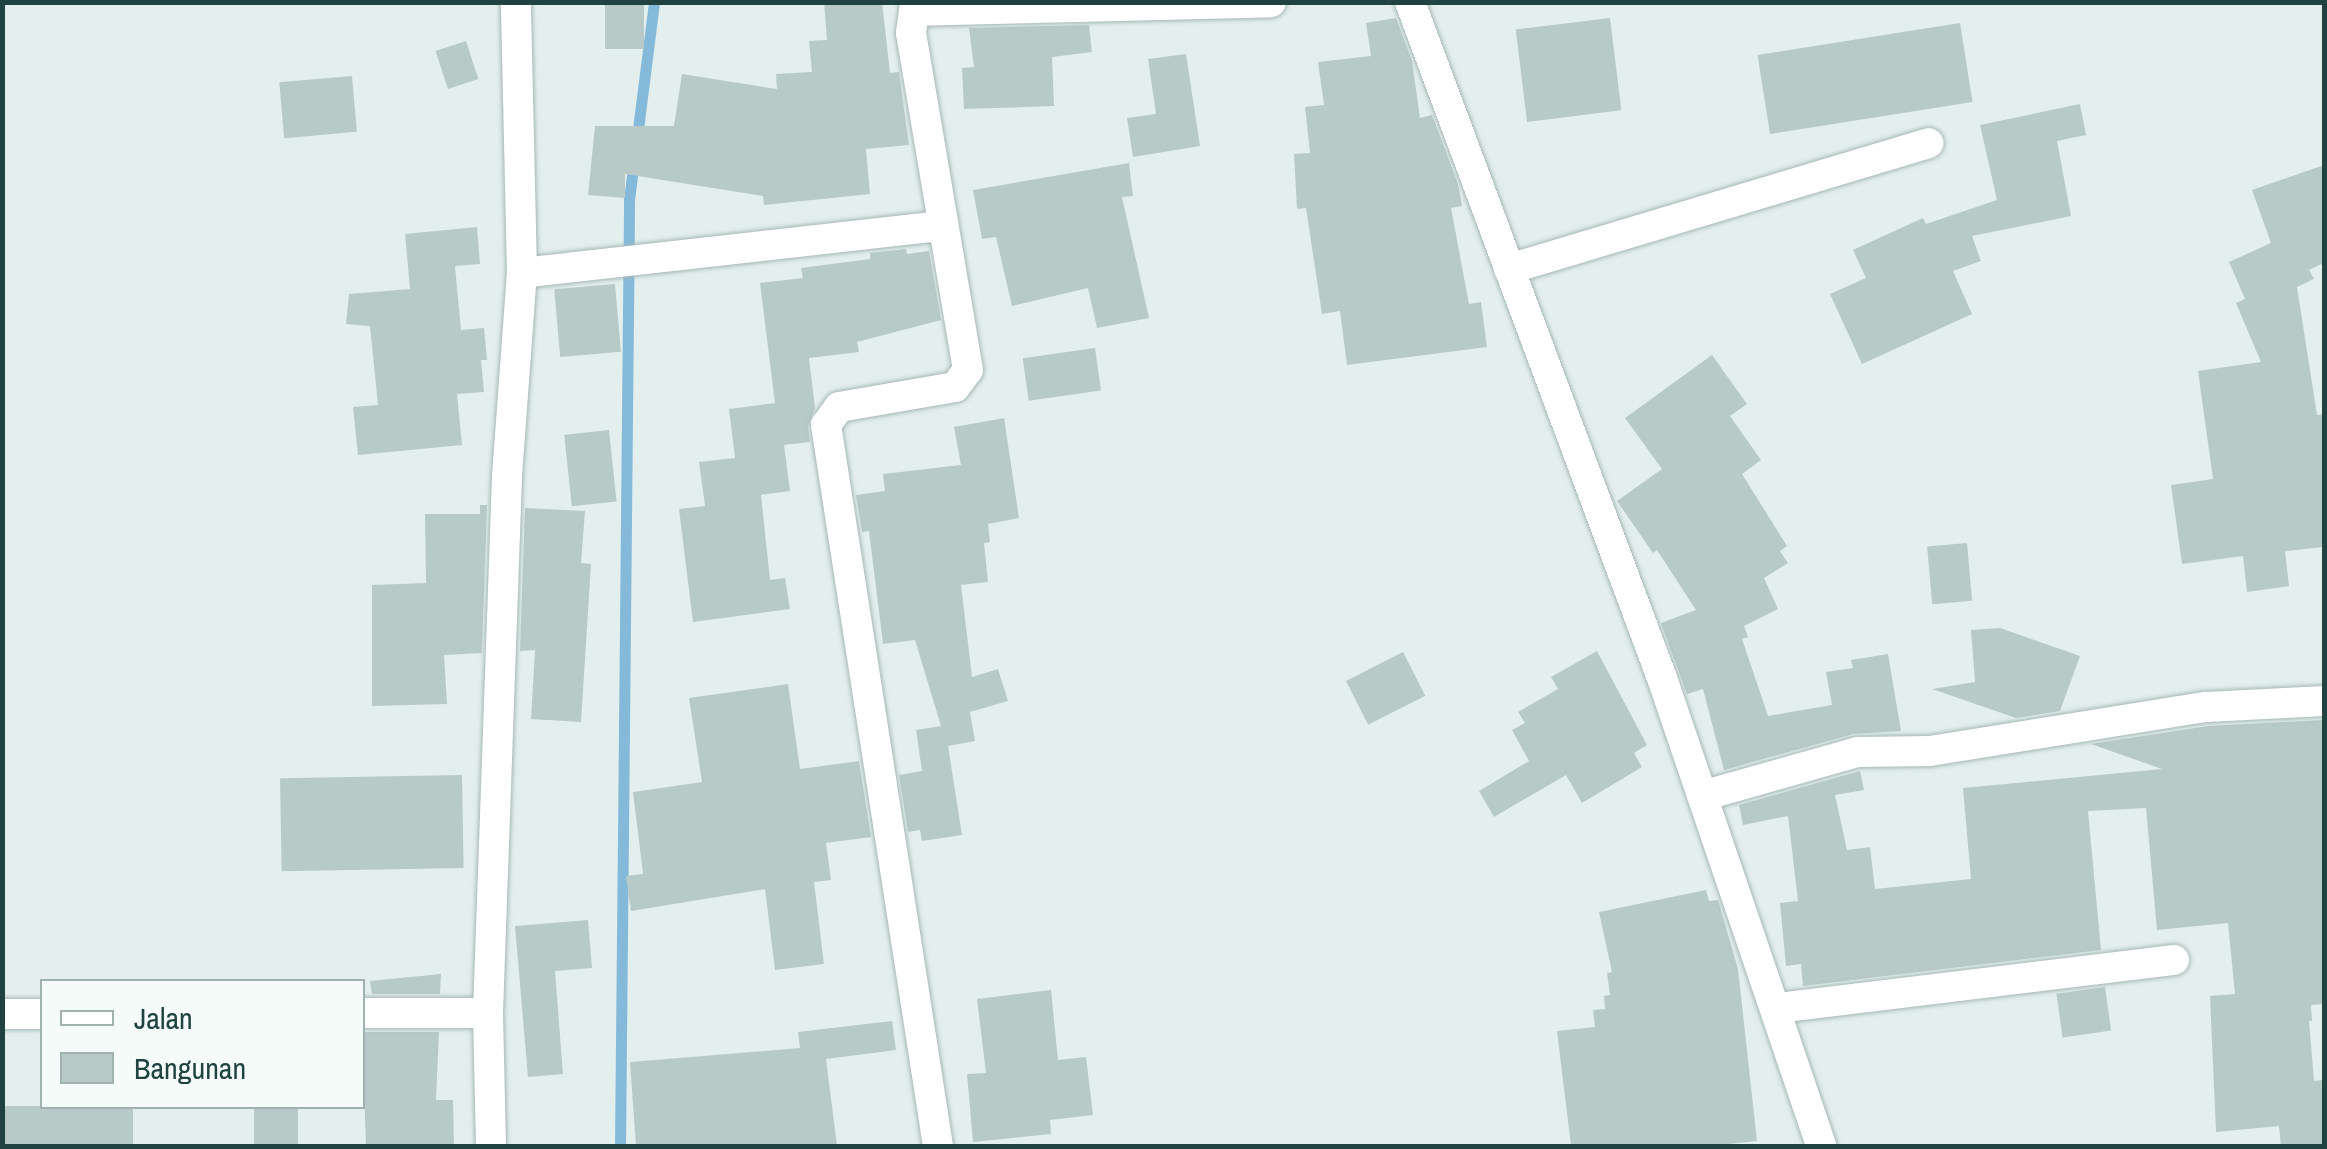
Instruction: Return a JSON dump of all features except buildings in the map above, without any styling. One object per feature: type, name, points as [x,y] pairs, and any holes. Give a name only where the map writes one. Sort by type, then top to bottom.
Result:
[{"type":"street","points":[[491,1146],[488,1013],[507,476],[522,273],[516,2]]},
{"type":"street","points":[[938,1146],[826,424],[839,407],[955,386],[968,370],[911,33],[913,7],[1270,2]]},
{"type":"street","points":[[1410,2],[1702,796],[1822,1146]]},
{"type":"street","points":[[1509,269],[1929,143]]},
{"type":"street","points":[[522,273],[942,226]]},
{"type":"street","points":[[1702,796],[1858,752],[1930,750],[2206,707],[2324,701]]},
{"type":"street","points":[[1777,1008],[2174,960]]},
{"type":"street","points":[[365,1014],[488,1013]]},
{"type":"street","points":[[2,1014],[40,1014]]},
{"type":"waterway","points":[[637,137],[654,2]]},
{"type":"waterway","points":[[620,1146],[629,200],[634,160]]}]
